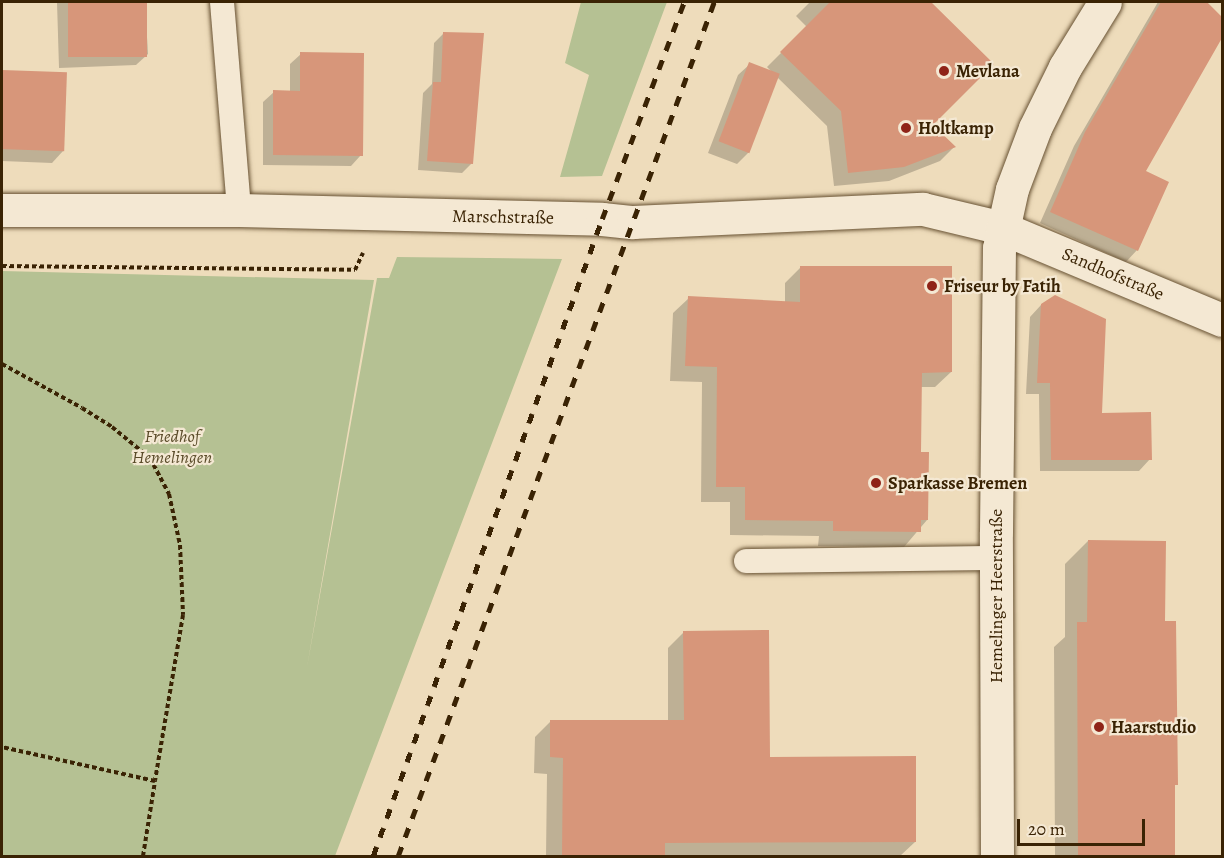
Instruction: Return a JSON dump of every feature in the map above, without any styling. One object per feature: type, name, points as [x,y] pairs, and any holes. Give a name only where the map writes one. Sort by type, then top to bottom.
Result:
[{"type":"street","name":"Hemelinger Heerstraße","points":[[997,856],[996,558],[999,248],[1012,189],[1035,128],[1065,68],[1105,2]]},
{"type":"street","name":"Marschstraße","points":[[2,210],[239,210],[602,219],[633,222],[923,209],[1002,228]]},
{"type":"street","name":"Sandhofstraße","points":[[1002,228],[1222,320]]},
{"type":"lane","points":[[222,2],[239,210]]},
{"type":"lane","points":[[746,561],[996,558]]},
{"type":"path","points":[[2,266],[355,270],[381,214]]},
{"type":"path","points":[[2,364],[112,427],[150,458],[169,494],[180,545],[183,615],[143,856]]},
{"type":"path","points":[[2,747],[155,782]]},
{"type":"green space","points":[[581,2],[667,2],[602,176],[560,177],[589,75],[565,63]]},
{"type":"green space","name":"Friedhof Hemelingen","points":[[397,257],[562,259],[335,856],[2,856],[2,271],[374,280],[307,667],[377,278],[389,278]]},
{"type":"building","points":[[68,2],[147,2],[147,57],[68,57]]},
{"type":"building","points":[[830,2],[931,2],[994,64],[933,125],[956,147],[904,167],[848,173],[841,111],[780,52]]},
{"type":"building","points":[[1161,2],[1207,2],[1222,17],[1222,38],[1146,171],[1169,182],[1138,251],[1050,212],[1085,132]]},
{"type":"building","points":[[443,32],[484,33],[473,164],[427,161],[433,82],[441,82]]},
{"type":"building","points":[[300,52],[364,53],[363,156],[273,155],[273,90],[300,91]]},
{"type":"building","points":[[749,62],[780,74],[749,153],[719,141]]},
{"type":"building","points":[[2,70],[67,72],[64,151],[2,149]]},
{"type":"building","points":[[800,266],[952,266],[952,372],[922,373],[921,452],[929,452],[928,520],[921,520],[921,532],[833,531],[833,521],[745,520],[745,487],[716,487],[717,367],[685,366],[688,296],[800,302]]},
{"type":"building","points":[[1055,295],[1106,319],[1102,413],[1151,412],[1152,460],[1051,460],[1050,383],[1037,383],[1041,304]]},
{"type":"building","points":[[1088,540],[1166,541],[1165,621],[1176,621],[1178,785],[1175,785],[1175,856],[1078,856],[1077,622],[1087,622]]},
{"type":"building","points":[[769,630],[770,757],[916,756],[916,842],[665,843],[665,856],[562,856],[563,758],[550,757],[550,720],[684,720],[683,631]]},
{"type":"railway","points":[[373,856],[602,219],[684,2]]},
{"type":"railway","points":[[398,856],[714,2]]},
{"type":"place","name":"Mevlana","points":[[944,71]]},
{"type":"place","name":"Holtkamp","points":[[906,128]]},
{"type":"place","name":"Friseur by Fatih","points":[[932,286]]},
{"type":"place","name":"Sparkasse Bremen","points":[[876,483]]},
{"type":"place","name":"Haarstudio","points":[[1099,727]]}]
